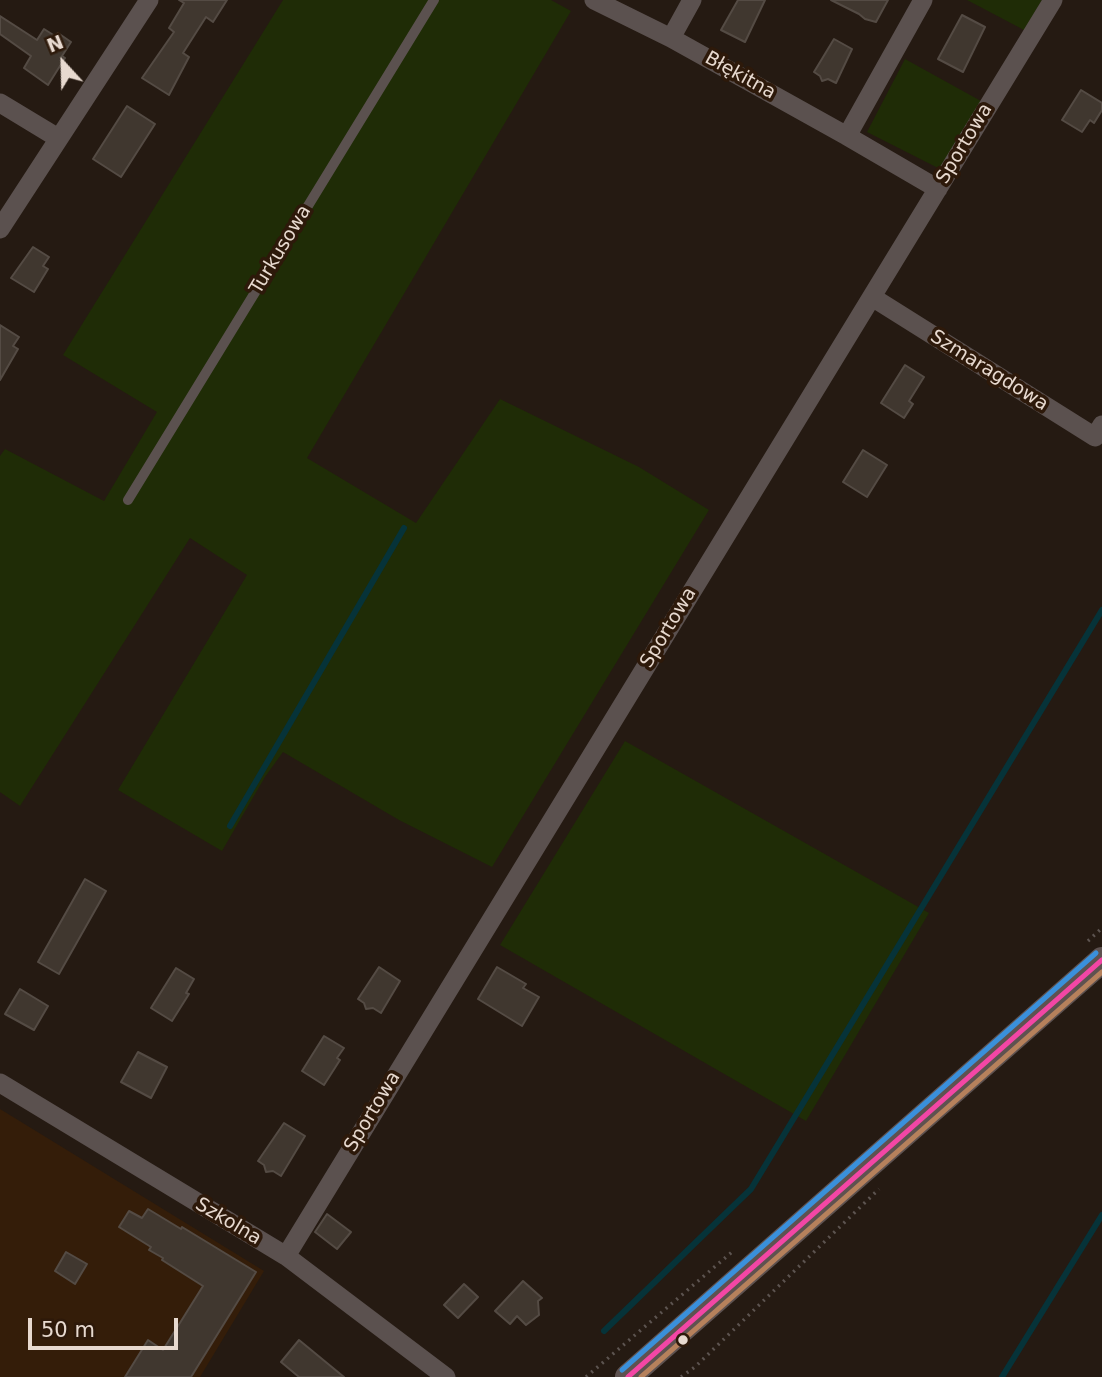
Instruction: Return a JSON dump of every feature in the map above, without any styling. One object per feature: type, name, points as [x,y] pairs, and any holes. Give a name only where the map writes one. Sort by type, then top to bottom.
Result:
[{"type":"main road","points":[[628,1377],[1102,960]]},
{"type":"street","points":[[0,229],[149,0]]},
{"type":"street","points":[[594,0],[671,38],[692,0]]},
{"type":"street","points":[[847,136],[923,0]]},
{"type":"street","name":"Sportowa","points":[[286,1256],[1054,0]]},
{"type":"street","name":"Błękitna","points":[[671,38],[938,189]]},
{"type":"street","points":[[0,103],[58,138]]},
{"type":"street","name":"Szmaragdowa","points":[[872,297],[1095,437],[1102,425]]},
{"type":"street","name":"Szkolna","points":[[0,1083],[286,1256],[446,1377]]},
{"type":"lane","name":"Turkusowa","points":[[128,500],[434,0]]},
{"type":"path","points":[[681,1377],[732,1331]]},
{"type":"shaded area","points":[[0,1109],[264,1271],[200,1377],[0,1377]]},
{"type":"green space","points":[[283,0],[551,0],[571,11],[307,458],[416,523],[500,399],[639,467],[709,510],[492,867],[399,820],[283,752],[265,777],[222,851],[118,790],[247,575],[190,538],[20,806],[0,792],[0,456],[5,449],[104,501],[157,412],[63,355]]},
{"type":"green space","points":[[967,0],[1042,0],[1024,30]]},
{"type":"green space","points":[[905,59],[981,101],[940,169],[867,132]]},
{"type":"green space","points":[[625,741],[929,913],[806,1121],[500,945]]},
{"type":"building","points":[[179,0],[227,0],[213,22],[206,17],[183,53],[189,57],[169,95],[142,78],[174,32],[169,28],[184,3]]},
{"type":"building","points":[[738,0],[765,0],[745,42],[721,30]]},
{"type":"building","points":[[831,0],[888,0],[876,22],[865,19]]},
{"type":"building","points":[[962,15],[985,27],[963,72],[938,59]]},
{"type":"building","points":[[0,16],[37,40],[44,29],[55,36],[58,33],[71,42],[62,56],[65,58],[48,85],[24,68],[31,56],[0,34]]},
{"type":"building","points":[[834,39],[852,49],[836,83],[828,79],[822,81],[814,72]]},
{"type":"building","points":[[1081,90],[1102,103],[1102,110],[1094,123],[1090,120],[1082,132],[1062,120]]},
{"type":"building","points":[[127,106],[155,124],[121,177],[93,159]]},
{"type":"building","points":[[33,247],[49,257],[43,266],[48,269],[34,292],[11,278]]},
{"type":"building","points":[[0,325],[19,337],[13,346],[18,349],[0,380]]},
{"type":"building","points":[[905,365],[924,377],[909,401],[913,404],[904,418],[881,403]]},
{"type":"building","points":[[863,450],[887,465],[867,497],[843,482]]},
{"type":"building","points":[[85,879],[106,891],[59,974],[38,962]]},
{"type":"building","points":[[379,967],[400,981],[381,1013],[373,1008],[366,1009],[364,1003],[358,999]]},
{"type":"building","points":[[497,967],[526,984],[523,988],[539,997],[522,1026],[478,999]]},
{"type":"building","points":[[176,968],[194,979],[186,993],[189,994],[172,1021],[151,1008]]},
{"type":"building","points":[[20,989],[48,1006],[34,1030],[5,1014]]},
{"type":"building","points":[[324,1036],[344,1048],[337,1058],[340,1060],[324,1085],[302,1071]]},
{"type":"building","points":[[138,1052],[167,1067],[151,1098],[121,1082]]},
{"type":"building","points":[[284,1123],[305,1136],[281,1176],[273,1171],[266,1172],[264,1165],[258,1161]]},
{"type":"building","points":[[148,1209],[256,1272],[191,1377],[125,1377],[148,1340],[163,1350],[203,1286],[162,1260],[163,1258],[149,1250],[151,1247],[119,1227],[129,1211],[142,1218]]},
{"type":"building","points":[[327,1214],[351,1232],[337,1249],[315,1232]]},
{"type":"building","points":[[66,1252],[87,1264],[75,1284],[55,1271]]},
{"type":"building","points":[[523,1281],[542,1298],[538,1301],[539,1315],[526,1325],[517,1316],[510,1324],[495,1311]]},
{"type":"building","points":[[464,1284],[478,1297],[458,1318],[444,1305]]},
{"type":"building","points":[[299,1340],[344,1377],[299,1377],[281,1362]]},
{"type":"waterway","points":[[230,826],[404,528]]},
{"type":"waterway","points":[[604,1331],[751,1189],[1102,610]]},
{"type":"waterway","points":[[1002,1377],[1102,1215]]},
{"type":"transit line","points":[[622,1370],[1096,953]]},
{"type":"transit line","points":[[628,1377],[1102,960]]},
{"type":"transit line","points":[[641,1377],[1102,972]]}]
